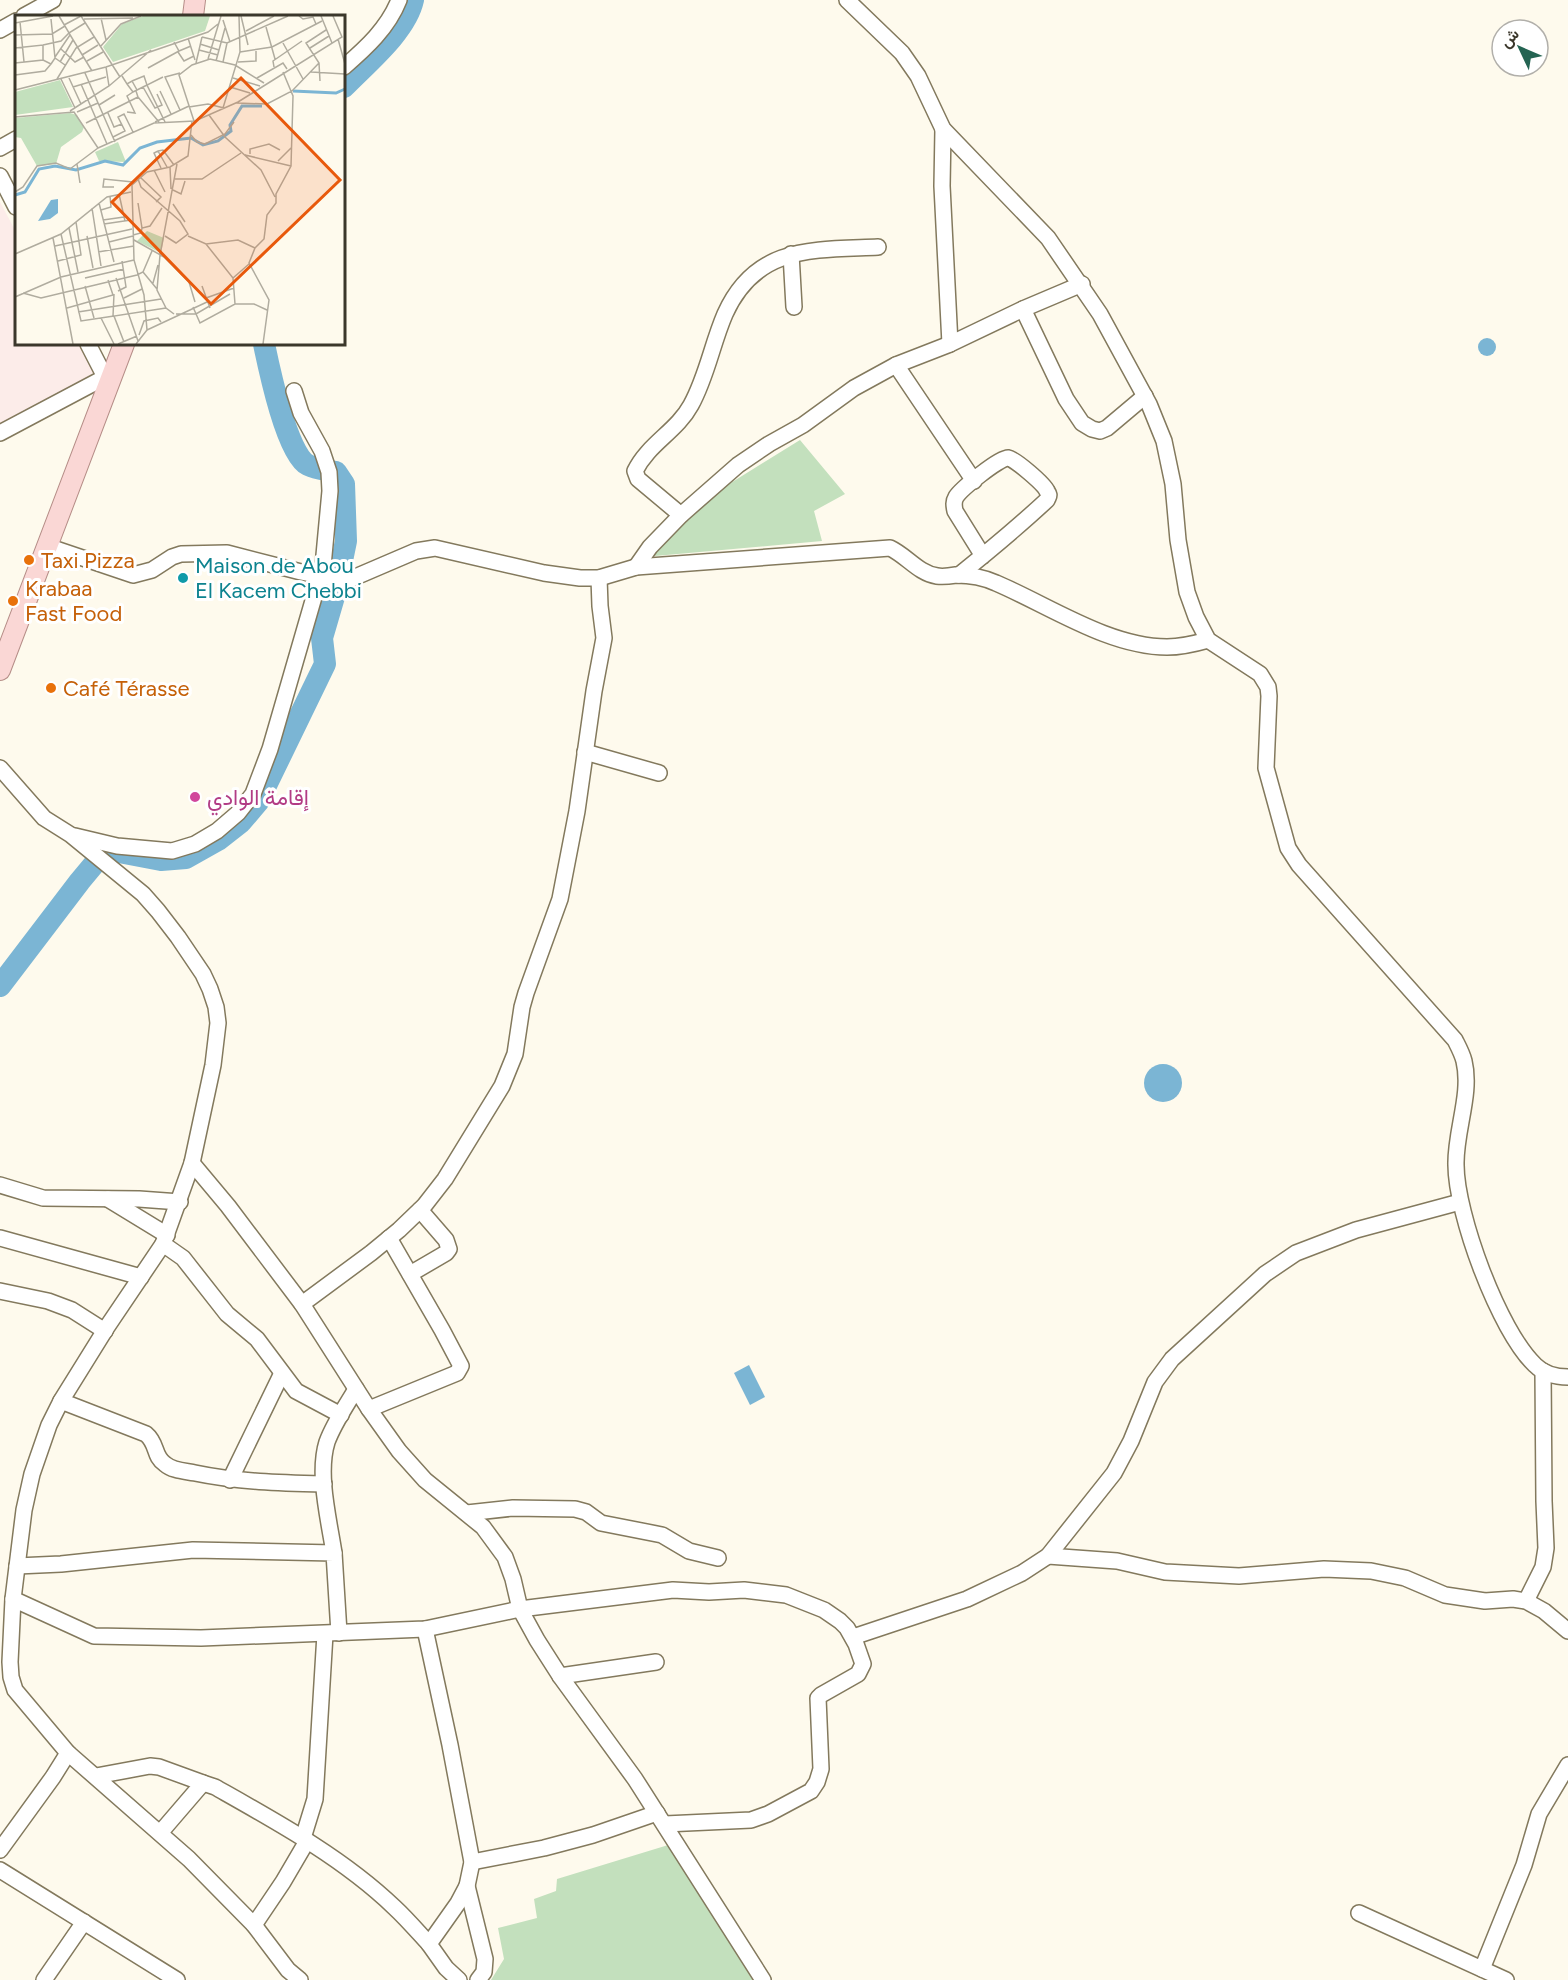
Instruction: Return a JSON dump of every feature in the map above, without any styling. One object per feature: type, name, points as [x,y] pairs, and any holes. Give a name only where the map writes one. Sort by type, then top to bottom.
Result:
[{"type":"main road","points":[[194,15],[195,0]]},
{"type":"main road","points":[[0,670],[109,375],[124,345]]},
{"type":"street","points":[[26,15],[53,0]]},
{"type":"street","points":[[345,66],[379,33],[393,15],[399,0]]},
{"type":"street","points":[[847,0],[902,53],[918,76],[943,129],[1048,238],[1082,284],[1145,396],[1164,441],[1173,484],[1178,540],[1187,592],[1196,617],[1208,640],[1260,674],[1268,687],[1266,768],[1281,826],[1293,857],[1455,1040],[1464,1061],[1465,1075],[1465,1095],[1455,1164],[1460,1202],[1474,1250],[1499,1311],[1523,1352],[1543,1371],[1555,1376],[1568,1377]]},
{"type":"street","points":[[0,30],[15,22]]},
{"type":"street","points":[[943,129],[942,186],[950,344]]},
{"type":"street","points":[[0,148],[15,140]]},
{"type":"street","points":[[0,176],[15,205]]},
{"type":"street","points":[[681,515],[638,479],[635,471],[645,455],[687,412],[707,369],[725,315],[738,291],[752,274],[791,254],[819,249],[878,247]]},
{"type":"street","points":[[791,254],[794,307]]},
{"type":"street","points":[[636,567],[650,547],[681,515],[738,465],[769,444],[804,425],[854,388],[896,365],[950,344],[1082,284]]},
{"type":"street","points":[[1023,309],[1065,399],[1082,423],[1100,431],[1120,419],[1145,396]]},
{"type":"street","points":[[0,433],[109,375],[89,345]]},
{"type":"street","points":[[896,365],[974,481]]},
{"type":"street","points":[[71,836],[117,846],[172,851],[195,844],[217,831],[238,813],[253,794],[270,749],[325,577],[329,472],[322,451],[301,413],[294,392]]},
{"type":"street","points":[[959,575],[983,556],[1047,500],[1049,496],[1044,486],[1014,460],[1007,458],[1000,460],[974,481],[956,497],[953,503],[955,511],[983,556]]},
{"type":"street","points":[[47,546],[133,575],[152,570],[181,554],[227,553],[346,581],[416,551],[435,548],[564,577],[599,578],[636,567],[890,548],[930,574],[939,577],[959,575],[984,578],[1086,626],[1132,643],[1167,647],[1186,646],[1208,640]]},
{"type":"street","points":[[302,1304],[389,1238],[420,1210],[445,1179],[502,1086],[515,1054],[522,1007],[560,899],[577,811],[604,638],[599,578]]},
{"type":"street","points":[[585,752],[659,773]]},
{"type":"street","points":[[0,768],[44,818],[71,836],[143,894],[178,937],[202,974],[216,1007],[218,1023],[192,1163],[165,1240],[61,1401],[49,1425],[32,1474],[24,1510],[13,1599],[11,1677],[15,1690],[69,1753],[160,1833],[255,1925],[284,1975],[300,1980]]},
{"type":"street","points":[[192,1163],[228,1206],[302,1304],[369,1409],[415,1471],[483,1527],[505,1557],[520,1609],[560,1676],[628,1769],[763,1980]]},
{"type":"street","points":[[0,1185],[43,1198],[139,1198],[180,1202]]},
{"type":"street","points":[[108,1199],[165,1240],[183,1258],[227,1314],[257,1339],[291,1386],[301,1395],[341,1414]]},
{"type":"street","points":[[853,1637],[968,1599],[1022,1573],[1048,1556],[1114,1473],[1131,1441],[1155,1382],[1172,1359],[1266,1274],[1296,1254],[1356,1230],[1460,1202]]},
{"type":"street","points":[[410,1275],[449,1249],[446,1240],[420,1210]]},
{"type":"street","points":[[0,1238],[141,1277]]},
{"type":"street","points":[[369,1409],[460,1370],[461,1366],[389,1238]]},
{"type":"street","points":[[0,1290],[48,1300],[72,1310],[105,1331]]},
{"type":"street","points":[[1526,1602],[1543,1568],[1546,1548],[1543,1371]]},
{"type":"street","points":[[230,1480],[282,1373]]},
{"type":"street","points":[[255,1925],[284,1882],[305,1840],[315,1798],[332,1633],[334,1553],[324,1484],[324,1462],[326,1444],[356,1389]]},
{"type":"street","points":[[61,1401],[146,1434],[152,1439],[158,1458],[165,1465],[174,1469],[230,1480],[324,1484]]},
{"type":"street","points":[[467,1513],[513,1508],[575,1509],[586,1512],[601,1523],[662,1536],[689,1551],[718,1558]]},
{"type":"street","points":[[17,1566],[61,1564],[194,1550],[334,1553]]},
{"type":"street","points":[[1048,1556],[1117,1561],[1165,1572],[1229,1576],[1324,1569],[1371,1571],[1405,1578],[1445,1595],[1485,1601],[1513,1599],[1526,1602],[1544,1611],[1568,1631]]},
{"type":"street","points":[[13,1599],[85,1633],[105,1637],[201,1638],[425,1629],[520,1609],[673,1590],[709,1592],[744,1590],[786,1595],[807,1602],[840,1621],[853,1637],[863,1664],[862,1669],[858,1674],[818,1698],[821,1769],[811,1791],[768,1814],[751,1820],[661,1819],[472,1863]]},
{"type":"street","points":[[0,1649],[12,1621]]},
{"type":"street","points":[[425,1629],[472,1863],[467,1886],[458,1904],[429,1944]]},
{"type":"street","points":[[560,1676],[656,1662]]},
{"type":"street","points":[[0,1850],[69,1753]]},
{"type":"street","points":[[1482,1969],[1524,1865],[1539,1814],[1568,1765]]},
{"type":"street","points":[[96,1776],[150,1766],[216,1787],[305,1840],[394,1906],[429,1944],[446,1968],[459,1980]]},
{"type":"street","points":[[160,1833],[203,1783]]},
{"type":"street","points":[[0,1870],[177,1980]]},
{"type":"street","points":[[467,1886],[485,1959],[484,1972],[478,1980]]},
{"type":"street","points":[[1359,1913],[1506,1980]]},
{"type":"street","points":[[44,1980],[84,1922]]},
{"type":"shaded area","points":[[0,202],[15,230],[15,345],[80,345],[95,372],[0,428]]},
{"type":"green space","points":[[800,440],[845,494],[814,511],[822,541],[655,556],[657,547],[721,489]]},
{"type":"green space","points":[[678,1842],[771,1980],[491,1980],[504,1959],[498,1928],[537,1918],[534,1899],[556,1891],[557,1879]]},
{"type":"water","points":[[1487,338],[1493,341],[1496,347],[1493,353],[1487,356],[1481,353],[1478,347],[1481,341]]},
{"type":"water","points":[[1163,1064],[1176,1070],[1182,1083],[1176,1096],[1163,1102],[1150,1096],[1144,1083],[1150,1070]]},
{"type":"water","points":[[749,1365],[765,1397],[750,1405],[734,1373]]},
{"type":"waterway","points":[[345,86],[394,36],[409,12],[413,0]]},
{"type":"waterway","points":[[0,986],[80,881],[95,863],[106,855],[119,852],[161,860],[186,858],[218,840],[241,822],[258,802],[325,664],[322,638],[336,590],[346,541],[344,484],[336,472],[308,465],[300,458],[286,429],[264,345]]},
{"type":"place","name":"Taxi Pizza","points":[[29,560]]},
{"type":"place","name":"Maison de Abou El Kacem Chebbi","points":[[183,578]]},
{"type":"place","name":"Krabaa Fast Food","points":[[13,601]]},
{"type":"place","name":"Café Térasse","points":[[51,688]]},
{"type":"place","name":"إقامة الوادي","points":[[195,797]]}]
